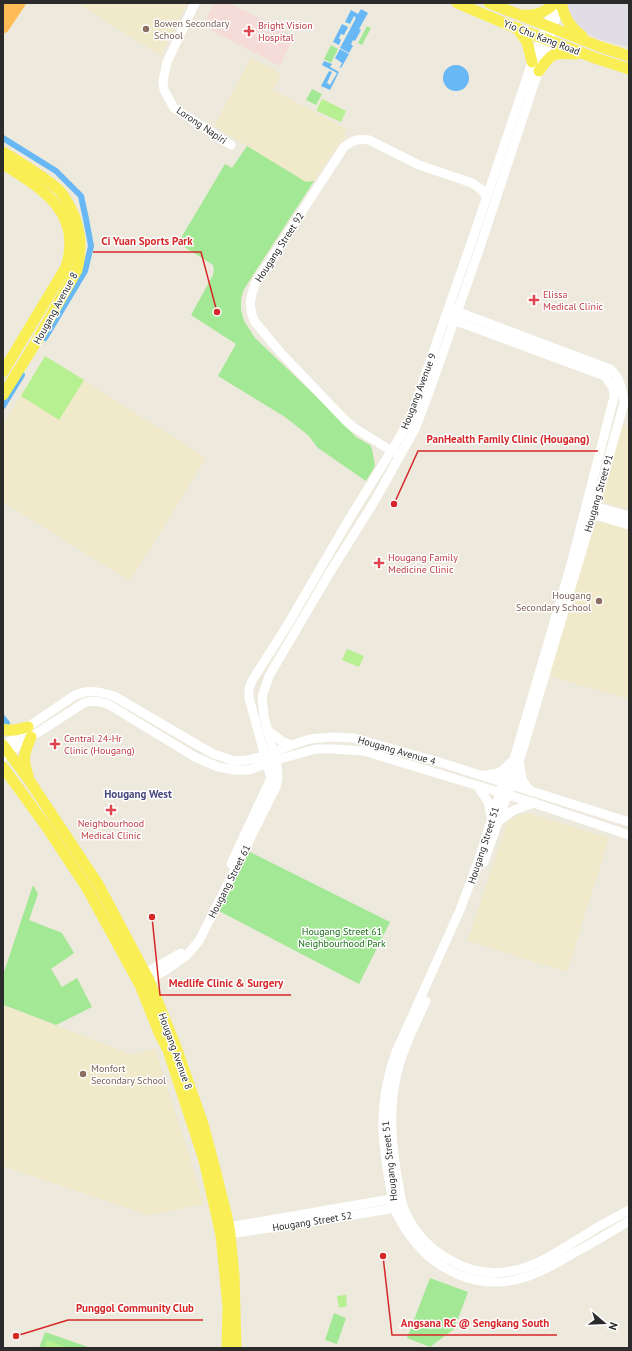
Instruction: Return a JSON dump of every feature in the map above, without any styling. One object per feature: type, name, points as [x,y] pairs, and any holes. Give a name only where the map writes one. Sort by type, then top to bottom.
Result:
[{"type":"highway","points":[[3,7],[4,3]]},
{"type":"highway","points":[[3,27],[19,3]]},
{"type":"main road","name":"Yio Chu Kang Road","points":[[457,3],[516,28],[587,55],[629,68]]},
{"type":"main road","name":"Yio Chu Kang Road","points":[[490,3],[629,56]]},
{"type":"main road","points":[[520,15],[540,14],[555,3]]},
{"type":"main road","points":[[561,3],[566,19],[576,32],[590,42]]},
{"type":"main road","points":[[516,28],[527,42],[532,62]]},
{"type":"main road","points":[[539,72],[548,58],[555,54],[563,53],[587,55]]},
{"type":"main road","name":"Hougang Avenue 8","points":[[3,152],[60,191],[70,206],[77,221],[80,240],[80,259],[77,270],[38,339],[3,394]]},
{"type":"main road","name":"Hougang Avenue 8","points":[[3,164],[53,200],[61,212],[67,226],[70,241],[69,258],[66,267],[4,370]]},
{"type":"main road","points":[[4,370],[16,374]]},
{"type":"main road","points":[[3,729],[30,732],[24,754],[24,765],[29,780]]},
{"type":"main road","name":"Hougang Avenue 8","points":[[4,750],[29,780],[98,884],[143,979],[160,1035],[168,1050],[204,1160],[225,1231],[234,1274],[236,1348]]},
{"type":"main road","name":"Hougang Avenue 8","points":[[3,767],[46,826],[87,888],[143,979]]},
{"type":"main road","points":[[3,780],[19,788]]},
{"type":"main road","name":"Hougang Avenue 8","points":[[225,1231],[228,1306],[227,1348]]},
{"type":"street","name":"Lorong Napiri","points":[[195,3],[164,70],[164,90],[174,108],[231,145]]},
{"type":"street","points":[[550,26],[555,3]]},
{"type":"street","points":[[550,26],[561,3]]},
{"type":"street","name":"Hougang Avenue 9","points":[[271,757],[261,740],[249,698],[249,688],[410,418],[532,62],[545,39],[550,26]]},
{"type":"street","name":"Hougang Avenue 9","points":[[271,757],[262,697],[269,676],[329,574],[374,502],[416,427],[458,312],[539,72],[545,39]]},
{"type":"street","name":"Hougang Street 92","points":[[400,455],[353,427],[281,353],[255,322],[252,316],[250,304],[253,290],[256,282],[344,147],[353,140],[368,140],[419,165],[472,183],[482,190],[486,197]]},
{"type":"street","name":"Hougang Street 92","points":[[472,183],[486,182],[493,179]]},
{"type":"street","name":"Hougang Street 91","points":[[446,313],[458,312],[600,365],[614,372],[621,385],[624,403],[602,465],[517,759],[508,784]]},
{"type":"street","name":"Hougang Street 91","points":[[446,313],[454,321],[605,376],[613,388],[614,397],[602,465]]},
{"type":"street","points":[[590,509],[629,516]]},
{"type":"street","points":[[590,509],[629,524]]},
{"type":"street","name":"Hougang Avenue 4","points":[[4,750],[30,732],[79,693],[91,691],[102,692],[114,696],[214,754],[234,761],[253,764],[271,757],[291,745],[318,738],[332,736],[354,738],[439,762],[629,822]]},
{"type":"street","points":[[268,731],[282,741],[291,745]]},
{"type":"street","points":[[261,740],[253,764],[275,778]]},
{"type":"street","name":"Hougang Avenue 4","points":[[271,757],[316,749],[364,751],[629,834]]},
{"type":"street","name":"Hougang Street 61","points":[[143,979],[180,954],[192,940],[252,820],[275,778],[294,754]]},
{"type":"street","points":[[271,757],[275,778]]},
{"type":"street","points":[[482,776],[494,775],[517,759],[522,780],[530,791]]},
{"type":"street","name":"Hougang Street 51","points":[[508,784],[495,819],[475,889],[403,1053],[398,1070],[391,1108],[398,1203],[412,1240],[430,1259],[438,1265],[466,1277],[480,1281],[492,1282],[521,1279],[545,1270],[629,1221]]},
{"type":"street","points":[[478,786],[488,802],[495,819],[534,803]]},
{"type":"street","name":"Hougang Street 51","points":[[398,1203],[421,1236],[433,1249],[446,1259],[474,1269],[495,1272],[510,1271],[540,1262],[629,1210]]},
{"type":"street","name":"Hougang Street 52","points":[[225,1231],[316,1222],[398,1203]]},
{"type":"shaded area","name":"Bowen Secondary School","points":[[77,3],[187,3],[161,56]]},
{"type":"shaded area","name":"Bright Vision Hospital","points":[[214,3],[229,3],[294,36],[280,66],[203,26]]},
{"type":"shaded area","points":[[568,3],[629,3],[629,47],[598,39],[577,29],[567,13]]},
{"type":"shaded area","points":[[251,58],[281,74],[273,90],[347,129],[344,134],[346,137],[339,144],[314,181],[306,183],[214,126]]},
{"type":"shaded area","points":[[45,356],[206,458],[130,581],[3,502],[3,424]]},
{"type":"shaded area","points":[[622,424],[629,426],[629,509],[601,502]]},
{"type":"shaded area","name":"Hougang Secondary School","points":[[602,522],[629,529],[629,699],[555,678],[549,674],[592,527],[596,523]]},
{"type":"shaded area","points":[[528,813],[609,838],[567,972],[468,941],[508,821],[517,816]]},
{"type":"shaded area","points":[[3,1005],[132,1055],[155,1048],[204,1204],[149,1215],[3,1166]]},
{"type":"green space","points":[[367,26],[371,28],[362,45],[358,43]]},
{"type":"green space","points":[[331,45],[338,49],[331,63],[324,59]]},
{"type":"green space","points":[[312,89],[322,94],[316,105],[306,100]]},
{"type":"green space","points":[[322,99],[346,111],[341,122],[317,111]]},
{"type":"green space","points":[[247,146],[306,182],[314,181],[244,289],[241,299],[241,310],[244,321],[255,338],[321,401],[356,437],[370,445],[375,466],[366,481],[318,448],[308,435],[285,417],[218,376],[236,344],[191,315],[213,275],[214,270],[213,265],[178,243],[225,164],[232,168]]},
{"type":"green space","points":[[45,356],[84,380],[59,420],[21,396]]},
{"type":"green space","points":[[347,649],[364,656],[359,667],[342,660]]},
{"type":"green space","name":"Hougang Street 61 Neighbourhood Park","points":[[246,850],[390,922],[359,984],[217,910]]},
{"type":"green space","points":[[33,885],[38,894],[29,920],[62,933],[74,953],[51,969],[62,987],[77,978],[92,1007],[56,1025],[4,1005],[3,1006],[3,975]]},
{"type":"green space","points":[[430,1278],[468,1292],[454,1329],[430,1347],[407,1338]]},
{"type":"green space","points":[[346,1295],[347,1306],[339,1308],[337,1296]]},
{"type":"green space","points":[[334,1313],[346,1318],[337,1344],[325,1340]]},
{"type":"green space","points":[[45,1332],[91,1348],[39,1348]]},
{"type":"green space","points":[[47,1340],[69,1348],[44,1348]]},
{"type":"water","points":[[361,9],[368,13],[359,29],[361,30],[355,41],[353,40],[351,44],[353,46],[349,53],[340,48],[356,18],[354,16],[350,24],[345,22],[351,10],[358,14]]},
{"type":"water","points":[[342,24],[348,27],[344,35],[341,34],[339,38],[341,40],[339,45],[333,42]]},
{"type":"water","points":[[340,49],[349,54],[341,68],[342,63],[335,58]]},
{"type":"water","points":[[324,61],[332,64],[330,67],[339,72],[330,90],[321,86],[329,71],[332,72],[327,83],[330,85],[337,73],[322,65]]},
{"type":"water","points":[[456,65],[465,69],[469,78],[465,87],[456,91],[447,87],[443,78],[447,69]]},
{"type":"waterway","points":[[3,138],[56,171],[81,196],[86,219],[91,246],[85,271],[45,338]]},
{"type":"waterway","points":[[3,406],[22,375]]},
{"type":"waterway","points":[[3,718],[7,723]]},
{"type":"place","name":"Bowen Secondary School","points":[[146,29]]},
{"type":"place","name":"Bright Vision Hospital","points":[[249,31]]},
{"type":"place","name":"Elissa Medical Clinic","points":[[534,300]]},
{"type":"place","name":"Ci Yuan Sports Park","points":[[217,312]]},
{"type":"place","name":"PanHealth Family Clinic (Hougang)","points":[[394,504]]},
{"type":"place","name":"Hougang Family Medicine Clinic","points":[[379,563]]},
{"type":"place","name":"Hougang Secondary School","points":[[599,601]]},
{"type":"place","name":"Central 24-Hr Clinic (Hougang)","points":[[55,744]]},
{"type":"place","name":"Neighbourhood Medical Clinic","points":[[111,810]]},
{"type":"place","name":"Medlife Clinic & Surgery","points":[[152,917]]},
{"type":"place","name":"Monfort Secondary School","points":[[83,1074]]},
{"type":"place","name":"Angsana RC @ Sengkang South","points":[[383,1256]]},
{"type":"place","name":"Punggol Community Club","points":[[16,1336]]},
{"type":"district","name":"Hougang West","points":[[138,794]]}]
